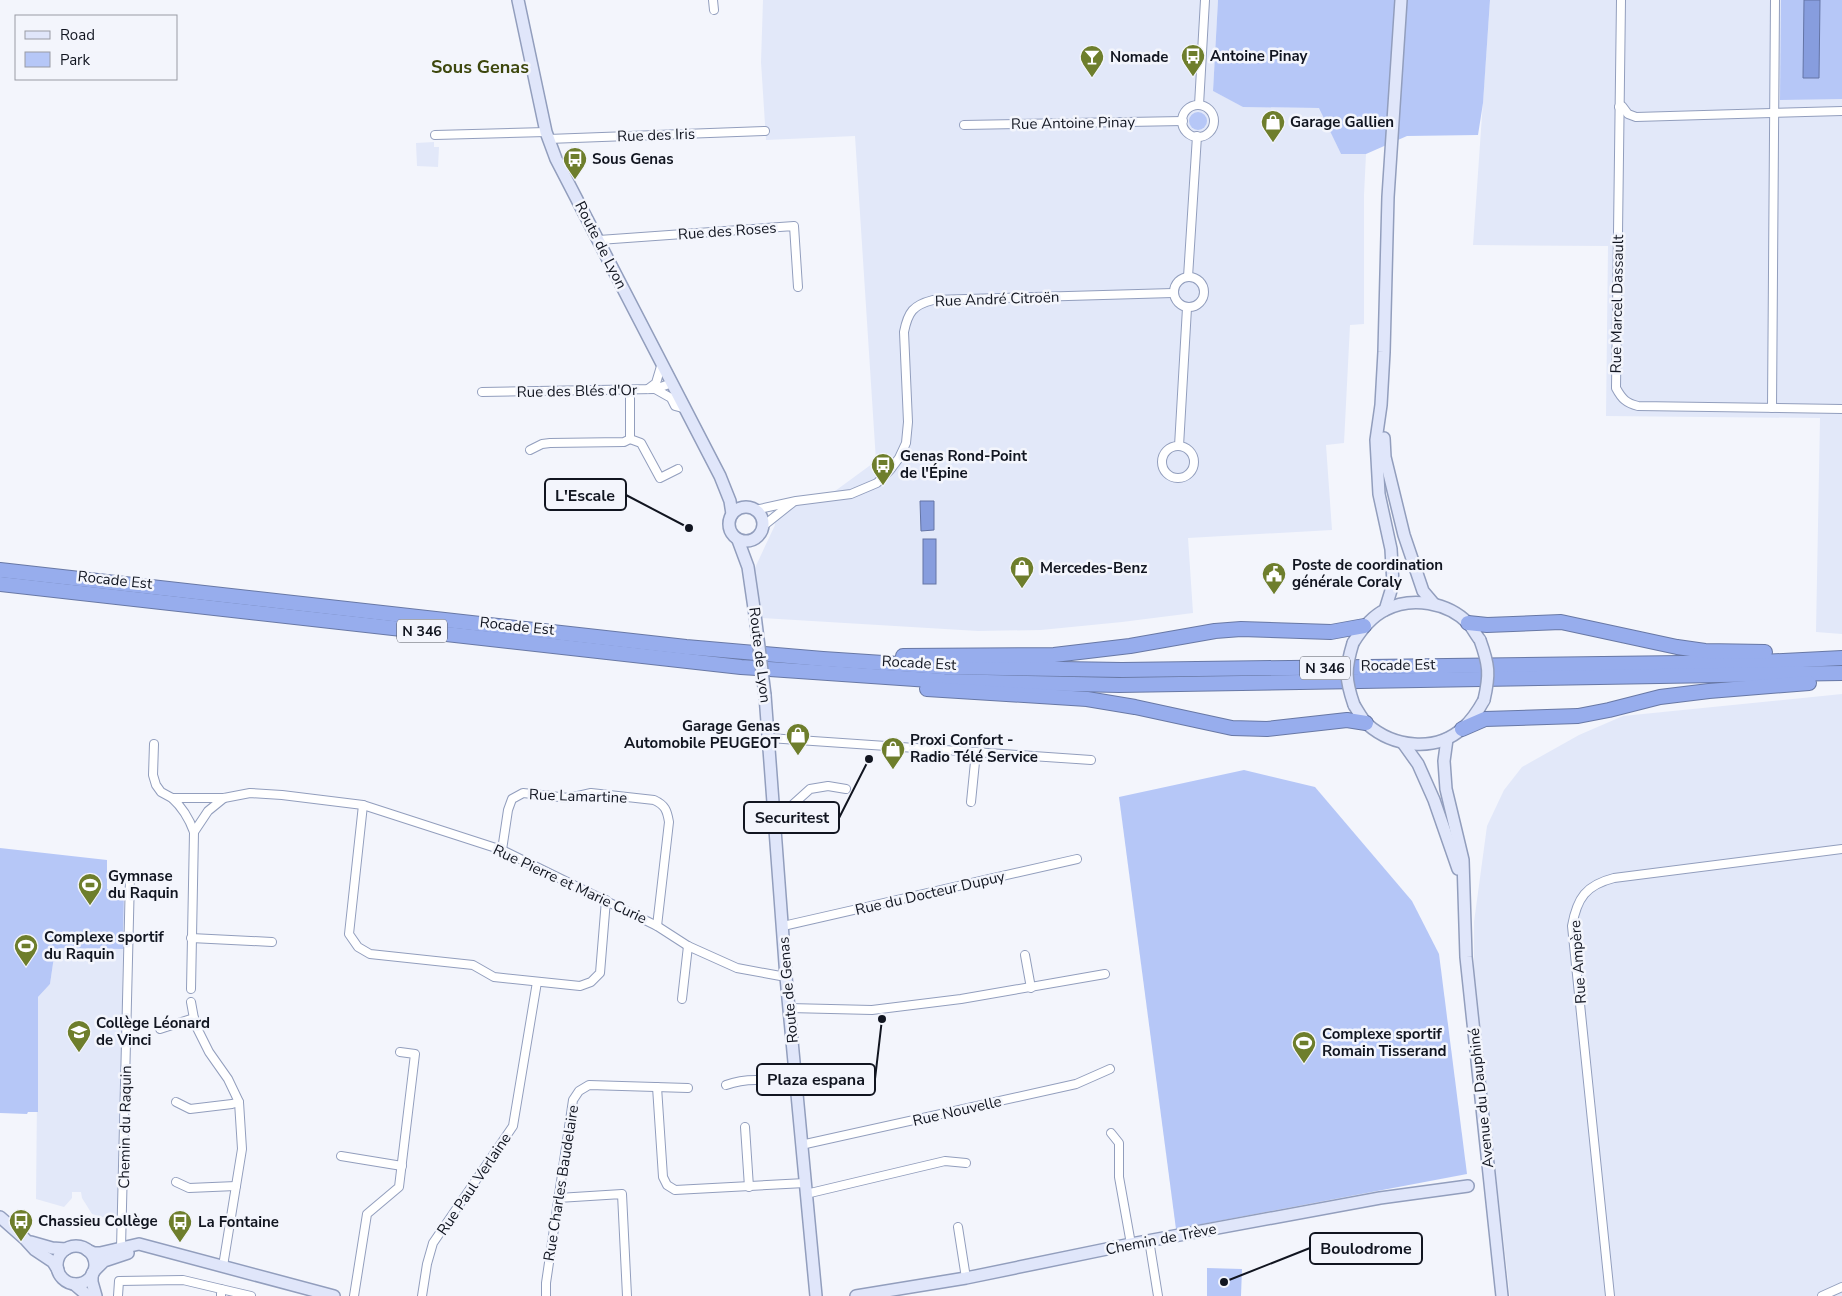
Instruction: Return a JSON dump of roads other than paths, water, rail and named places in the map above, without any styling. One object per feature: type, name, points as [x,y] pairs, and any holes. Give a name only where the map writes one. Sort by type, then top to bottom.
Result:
[{"type":"highway","name":"Rocade Est","points":[[0,570],[686,647],[823,660],[953,667],[1122,670],[1751,662],[1842,658]]},
{"type":"highway","name":"Rocade Est","points":[[0,584],[741,667],[944,681],[1128,684],[1842,673]]},
{"type":"highway","points":[[1468,623],[1486,625],[1561,622],[1677,647],[1705,651],[1814,652],[1826,659]]},
{"type":"highway","points":[[823,660],[836,653],[905,656],[1054,655],[1130,646],[1215,631],[1241,629],[1331,632],[1364,626]]},
{"type":"highway","points":[[845,675],[853,684],[1095,700],[1232,728],[1267,729],[1347,720],[1366,723]]},
{"type":"highway","points":[[1462,729],[1485,719],[1578,716],[1660,697],[1709,691],[1842,681]]},
{"type":"street","name":"Route de Lyon","points":[[518,0],[547,135],[556,159],[720,476],[730,501],[732,514]]},
{"type":"street","points":[[713,0],[714,10]]},
{"type":"street","points":[[1198,105],[1205,0]]},
{"type":"street","points":[[1385,610],[1393,584],[1391,549],[1379,494],[1376,440],[1381,405],[1388,197],[1401,0]]},
{"type":"street","name":"Rue Marcel Dassault","points":[[1621,0],[1616,388],[1621,398],[1628,403],[1638,406],[1842,409]]},
{"type":"street","points":[[1772,408],[1772,113],[1775,0]]},
{"type":"street","points":[[1198,105],[1210,110],[1214,119],[1210,132],[1198,136],[1188,133],[1182,121],[1187,110],[1198,105]]},
{"type":"street","points":[[1619,107],[1622,106],[1628,114],[1636,117],[1842,110]]},
{"type":"street","name":"Rue Antoine Pinay","points":[[964,125],[1182,121]]},
{"type":"street","name":"Rue des Iris","points":[[435,135],[765,131]]},
{"type":"street","points":[[1188,277],[1198,136]]},
{"type":"street","name":"Rue des Roses","points":[[599,240],[794,226],[798,287]]},
{"type":"street","points":[[1188,277],[1197,279],[1200,282],[1204,295],[1199,304],[1187,308],[1176,302],[1173,293],[1176,283],[1188,277]]},
{"type":"street","name":"Rue André Citroën","points":[[752,508],[851,494],[881,480],[899,458],[906,443],[908,422],[904,332],[907,318],[914,308],[922,303],[933,300],[1173,293]]},
{"type":"street","points":[[1179,446],[1187,308]]},
{"type":"street","points":[[662,363],[656,383],[651,389],[671,398],[675,406],[686,409]]},
{"type":"street","name":"Rue des Blés d'Or","points":[[482,392],[630,390],[651,389],[672,383]]},
{"type":"street","points":[[630,390],[630,439]]},
{"type":"street","points":[[1381,405],[1385,457],[1395,502],[1423,591],[1434,604]]},
{"type":"street","points":[[530,450],[542,444],[624,442],[630,439],[641,443],[660,478],[678,469]]},
{"type":"street","points":[[1179,446],[1190,452],[1194,464],[1186,476],[1177,478],[1165,471],[1163,459],[1168,450],[1179,446]]},
{"type":"street","name":"Route de Lyon","points":[[720,476],[752,508]]},
{"type":"street","name":"Rue André Citroën","points":[[763,526],[796,501]]},
{"type":"street","points":[[739,508],[752,508],[761,516],[762,531],[757,538],[749,541],[738,540],[729,528],[732,514],[739,508]]},
{"type":"street","name":"Route de Lyon","points":[[748,567],[757,538]]},
{"type":"street","name":"Route de Lyon","points":[[738,540],[748,567],[766,695],[772,774]]},
{"type":"street","points":[[1409,602],[1434,604],[1453,611],[1468,623],[1480,640],[1487,659],[1488,673],[1484,700],[1475,716],[1462,729],[1447,739],[1425,744],[1403,744],[1383,736],[1366,723],[1354,705],[1347,685],[1347,664],[1353,643],[1364,626],[1385,610],[1409,602]]},
{"type":"street","points":[[769,738],[1091,760]]},
{"type":"street","name":"Avenue du Dauphiné","points":[[1447,739],[1444,761],[1446,789],[1463,860],[1466,957],[1502,1296]]},
{"type":"street","points":[[154,744],[153,775],[156,785],[161,792],[172,798],[182,808],[189,818],[194,832],[191,988]]},
{"type":"street","name":"Avenue du Dauphiné","points":[[1403,744],[1418,764],[1434,800],[1457,863],[1464,900]]},
{"type":"street","points":[[971,802],[976,752]]},
{"type":"street","name":"Route de Genas","points":[[772,774],[786,977],[816,1296]]},
{"type":"street","points":[[774,809],[789,808],[810,789],[828,786],[846,789]]},
{"type":"street","name":"Rue Lamartine","points":[[502,850],[510,805],[512,800],[523,793],[570,798],[591,793],[654,800],[667,809],[669,822],[657,926]]},
{"type":"street","name":"Rue Pierre et Marie Curie","points":[[172,798],[224,798],[250,794],[363,805],[502,850],[657,926],[688,946],[738,968],[786,977]]},
{"type":"street","points":[[194,832],[208,811],[224,798]]},
{"type":"street","points":[[363,805],[349,934],[358,947],[370,954],[473,966],[494,977],[580,986],[592,982],[600,974],[606,900]]},
{"type":"street","name":"Rue Ampère","points":[[1610,1296],[1572,926],[1578,900],[1588,889],[1605,880],[1614,878],[1842,849]]},
{"type":"street","name":"Rue du Docteur Dupuy","points":[[783,926],[1077,859]]},
{"type":"street","name":"Chemin du Raquin","points":[[121,1248],[130,877]]},
{"type":"street","points":[[191,938],[272,942]]},
{"type":"street","points":[[682,998],[688,946]]},
{"type":"street","points":[[1025,955],[1031,988]]},
{"type":"street","points":[[789,1008],[872,1010],[961,1000],[1106,974]]},
{"type":"street","name":"Rue Paul Verlaine","points":[[422,1296],[427,1264],[433,1243],[513,1126],[537,982]]},
{"type":"street","points":[[191,1002],[195,1024],[209,1052],[228,1079],[239,1102],[242,1149],[223,1266]]},
{"type":"street","points":[[160,1029],[194,1018]]},
{"type":"street","points":[[354,1296],[367,1214],[399,1187],[415,1054],[400,1052]]},
{"type":"street","name":"Rue Nouvelle","points":[[801,1145],[1076,1084],[1110,1069]]},
{"type":"street","points":[[726,1085],[738,1080],[761,1079],[796,1084]]},
{"type":"street","name":"Rue Charles Baudelaire","points":[[546,1296],[546,1283],[572,1100],[579,1090],[589,1085],[688,1088]]},
{"type":"street","points":[[657,1087],[663,1177],[667,1185],[676,1190],[749,1187],[805,1189],[945,1162],[966,1163]]},
{"type":"street","points":[[176,1102],[190,1108],[239,1102]]},
{"type":"street","points":[[745,1127],[749,1187]]},
{"type":"street","points":[[1111,1133],[1119,1143],[1119,1177],[1131,1244]]},
{"type":"street","points":[[341,1156],[402,1166]]},
{"type":"street","points":[[176,1182],[189,1188],[236,1186]]},
{"type":"street","name":"Chemin de Trève","points":[[856,1296],[966,1278],[1149,1240],[1380,1198],[1468,1186]]},
{"type":"street","points":[[558,1198],[622,1194],[627,1296]]},
{"type":"street","points":[[0,1217],[35,1250],[53,1262],[62,1278],[74,1284],[88,1296]]},
{"type":"street","points":[[958,1227],[966,1278]]},
{"type":"street","points":[[25,1239],[41,1246],[66,1249],[76,1246],[94,1253],[139,1244],[223,1266],[309,1292],[334,1296]]},
{"type":"street","points":[[1149,1240],[1158,1296]]},
{"type":"street","points":[[74,1284],[85,1282],[104,1261],[138,1250],[154,1248]]},
{"type":"street","points":[[58,1270],[58,1258],[66,1249]]},
{"type":"street","points":[[87,1250],[94,1260],[93,1286],[96,1296]]},
{"type":"street","points":[[118,1296],[119,1281],[183,1280],[221,1292],[251,1296]]},
{"type":"street","points":[[1822,1296],[1842,1287]]},
{"type":"place","name":"Antoine Pinay","points":[[1193,77]]},
{"type":"place","name":"Nomade","points":[[1092,78]]},
{"type":"place","name":"Garage Gallien","points":[[1273,143]]},
{"type":"place","name":"Sous Genas","points":[[575,180]]},
{"type":"place","name":"Genas Rond-Point de l'Épine","points":[[883,486]]},
{"type":"place","name":"L'Escale","points":[[689,528]]},
{"type":"place","name":"Mercedes-Benz","points":[[1022,589]]},
{"type":"place","name":"Poste de coordination générale Coraly","points":[[1274,595]]},
{"type":"place","name":"Garage Genas Automobile PEUGEOT","points":[[798,756]]},
{"type":"place","name":"Securitest","points":[[869,759]]},
{"type":"place","name":"Proxi Confort - Radio Télé Service","points":[[893,770]]},
{"type":"place","name":"Gymnase du Raquin","points":[[90,906]]},
{"type":"place","name":"Complexe sportif du Raquin","points":[[26,967]]},
{"type":"place","name":"Plaza espana","points":[[882,1019]]},
{"type":"place","name":"Collège Léonard de Vinci","points":[[79,1053]]},
{"type":"place","name":"Complexe sportif Romain Tisserand","points":[[1304,1064]]},
{"type":"place","name":"Chassieu Collège","points":[[21,1242]]},
{"type":"place","name":"La Fontaine","points":[[180,1243]]},
{"type":"place","name":"Boulodrome","points":[[1224,1282]]},
{"type":"district","name":"Sous Genas","points":[[480,67]]}]
